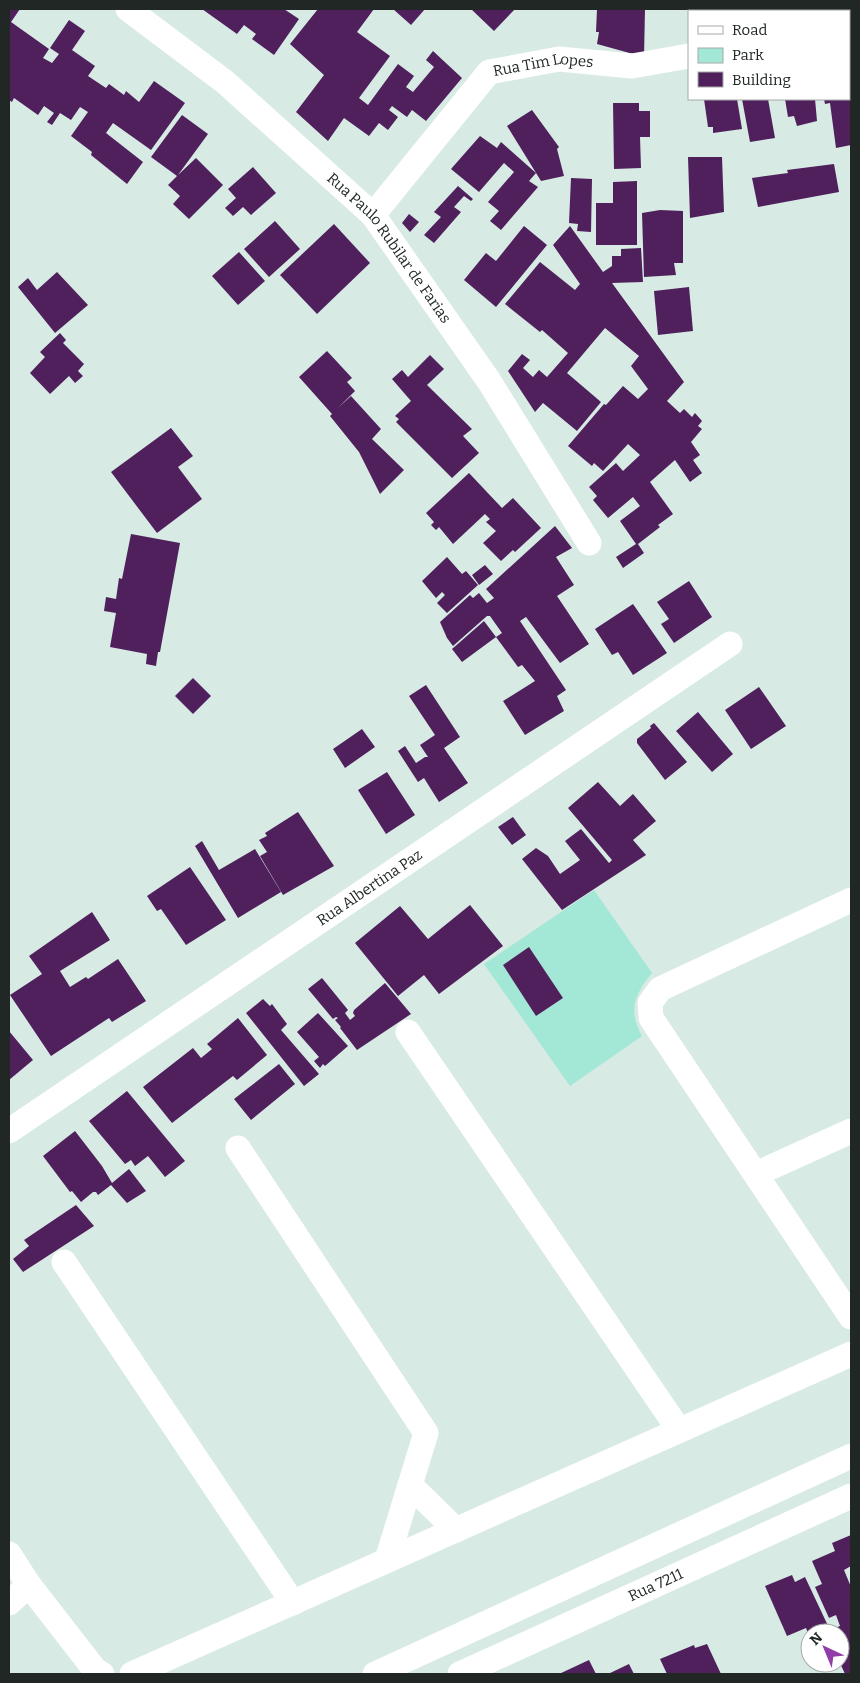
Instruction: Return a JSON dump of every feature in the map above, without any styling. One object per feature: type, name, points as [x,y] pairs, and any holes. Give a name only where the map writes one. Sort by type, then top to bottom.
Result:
[{"type":"street","name":"Rua Paulo Rubilar de Farias","points":[[128,9],[225,82],[373,215],[489,382],[589,543]]},
{"type":"street","name":"Rua Tim Lopes","points":[[373,215],[489,72],[559,59],[632,66],[688,56]]},
{"type":"street","name":"Rua Albertina Paz","points":[[9,1131],[730,644]]},
{"type":"street","points":[[851,900],[660,989],[650,1002],[651,1018],[851,1317]]},
{"type":"street","points":[[408,1032],[679,1430]]},
{"type":"street","points":[[756,1174],[851,1131]]},
{"type":"street","points":[[238,1148],[426,1433],[387,1560]]},
{"type":"street","points":[[64,1262],[293,1603]]},
{"type":"street","points":[[132,1674],[851,1354]]},
{"type":"street","points":[[375,1674],[851,1456]]},
{"type":"street","points":[[410,1485],[456,1530]]},
{"type":"street","name":"Rua 7211","points":[[460,1674],[851,1496]]},
{"type":"street","points":[[9,1554],[29,1585],[95,1670],[102,1674]]},
{"type":"street","points":[[9,1603],[29,1585]]},
{"type":"green space","points":[[594,890],[652,973],[637,996],[635,1003],[635,1019],[642,1036],[570,1086],[484,964]]},
{"type":"building","points":[[9,9],[20,9],[11,22],[49,49],[43,58],[52,63],[59,54],[50,48],[69,20],[85,31],[72,50],[95,66],[88,76],[106,88],[109,84],[124,95],[126,91],[139,102],[154,81],[185,103],[151,150],[113,123],[106,133],[143,162],[127,184],[91,155],[92,152],[71,136],[88,112],[80,107],[71,120],[60,113],[52,125],[47,122],[54,113],[44,106],[38,115],[14,98],[12,102],[9,100]]},
{"type":"building","points":[[202,9],[284,9],[299,19],[274,55],[252,39],[256,34],[244,25],[237,34]]},
{"type":"building","points":[[318,9],[374,9],[357,32],[390,56],[359,98],[368,105],[398,64],[414,76],[406,87],[413,92],[434,67],[426,60],[433,51],[462,78],[426,121],[412,110],[407,117],[392,106],[389,110],[398,117],[388,130],[379,123],[369,136],[344,118],[328,141],[296,112],[324,75],[290,44]]},
{"type":"building","points":[[393,9],[425,9],[411,25]]},
{"type":"building","points":[[471,9],[515,9],[494,31]]},
{"type":"building","points":[[597,9],[645,9],[644,57],[597,44],[599,32],[596,32]]},
{"type":"building","points":[[730,9],[771,9],[771,10]]},
{"type":"building","points":[[850,76],[851,145],[836,148],[830,103],[825,104],[824,100],[850,100]]},
{"type":"building","points":[[704,100],[737,100],[742,129],[713,133],[713,127],[708,127]]},
{"type":"building","points":[[742,100],[768,100],[775,138],[750,142]]},
{"type":"building","points":[[785,100],[815,100],[817,121],[797,126],[794,116],[788,117]]},
{"type":"building","points":[[613,103],[639,103],[639,111],[650,111],[650,137],[640,137],[641,168],[614,169]]},
{"type":"building","points":[[532,110],[559,147],[557,149],[564,176],[541,181],[507,126]]},
{"type":"building","points":[[182,115],[208,134],[178,175],[196,158],[223,185],[189,219],[173,204],[180,196],[168,185],[177,176],[151,157]]},
{"type":"building","points":[[480,136],[497,148],[501,142],[536,173],[529,181],[538,187],[501,230],[490,221],[499,211],[488,202],[514,172],[504,163],[479,192],[451,169]]},
{"type":"building","points":[[688,157],[722,157],[724,212],[690,218]]},
{"type":"building","points":[[834,164],[839,192],[758,207],[752,178],[788,173],[787,170]]},
{"type":"building","points":[[253,167],[276,193],[251,215],[243,207],[233,216],[225,208],[236,198],[228,189]]},
{"type":"building","points":[[571,178],[592,179],[591,232],[577,231],[578,224],[569,223]]},
{"type":"building","points":[[637,181],[637,245],[596,245],[596,203],[613,203],[613,182]]},
{"type":"building","points":[[458,186],[473,199],[471,201],[464,196],[454,207],[461,212],[434,243],[424,235],[441,217],[434,212]]},
{"type":"building","points":[[660,210],[683,211],[683,263],[674,263],[676,275],[644,277],[642,213]]},
{"type":"building","points":[[409,214],[419,222],[410,232],[402,223]]},
{"type":"building","points":[[275,221],[300,249],[269,277],[244,249]]},
{"type":"building","points":[[334,224],[370,263],[317,314],[280,275]]},
{"type":"building","points":[[524,226],[547,245],[496,307],[464,280],[486,253],[496,261]]},
{"type":"building","points":[[570,226],[603,272],[612,266],[612,256],[621,256],[621,249],[641,248],[643,282],[612,283],[684,382],[667,401],[680,413],[684,409],[692,417],[695,413],[702,421],[698,426],[702,429],[691,442],[700,455],[693,460],[702,473],[690,482],[675,460],[650,482],[673,514],[638,544],[644,553],[623,568],[616,557],[636,544],[620,521],[640,506],[633,497],[608,518],[593,500],[597,496],[589,487],[616,463],[623,471],[640,455],[628,444],[603,471],[594,463],[592,466],[568,446],[604,404],[606,405],[623,386],[638,399],[648,389],[631,366],[639,356],[605,328],[567,373],[601,402],[577,431],[543,403],[535,412],[508,371],[522,354],[530,360],[523,368],[533,377],[539,370],[547,377],[568,353],[542,330],[540,332],[505,304],[540,262],[575,290],[580,284],[553,245]]},
{"type":"building","points":[[239,252],[265,281],[238,305],[212,276]]},
{"type":"building","points":[[57,272],[88,305],[55,333],[18,287],[28,278],[37,290]]},
{"type":"building","points":[[689,287],[693,331],[658,335],[654,291]]},
{"type":"building","points":[[60,333],[66,340],[63,343],[84,364],[78,371],[83,376],[75,383],[69,376],[50,394],[30,373],[45,357],[40,352]]},
{"type":"building","points":[[327,351],[352,378],[347,382],[355,391],[338,408],[351,396],[381,429],[372,439],[404,470],[380,494],[359,452],[330,416],[332,414],[299,377]]},
{"type":"building","points":[[430,355],[444,369],[427,385],[472,429],[463,436],[479,453],[452,478],[396,422],[399,419],[395,416],[411,401],[392,379],[402,370],[408,377]]},
{"type":"building","points":[[171,428],[193,456],[178,467],[202,499],[157,533],[111,472]]},
{"type":"building","points":[[469,473],[502,508],[513,498],[541,528],[515,552],[513,550],[501,561],[483,543],[496,531],[486,522],[490,519],[485,514],[453,544],[439,527],[436,530],[431,525],[434,522],[426,513]]},
{"type":"building","points":[[555,526],[572,548],[556,557],[574,585],[557,596],[589,644],[560,663],[526,617],[520,621],[566,690],[557,696],[564,711],[525,735],[503,701],[535,681],[522,665],[518,667],[496,637],[502,633],[490,616],[487,616],[453,646],[440,622],[470,595],[473,598],[479,593],[487,603],[494,598],[486,589]]},
{"type":"building","points":[[131,534],[180,543],[156,666],[146,664],[147,654],[110,647],[116,613],[104,611],[106,597],[116,599],[119,578],[122,579]]},
{"type":"building","points":[[447,557],[462,574],[466,571],[478,585],[447,613],[437,603],[445,595],[442,592],[436,598],[422,581]]},
{"type":"building","points":[[485,565],[493,574],[479,585],[472,575]]},
{"type":"building","points":[[689,581],[712,617],[674,643],[661,624],[669,619],[657,602]]},
{"type":"building","points":[[633,604],[667,653],[633,675],[618,652],[612,655],[595,629]]},
{"type":"building","points":[[484,621],[496,637],[462,662],[452,649]]},
{"type":"building","points":[[193,678],[211,696],[193,714],[175,696]]},
{"type":"building","points":[[426,685],[460,737],[444,748],[468,783],[439,802],[424,778],[418,782],[398,751],[405,746],[416,763],[428,757],[420,745],[435,735],[409,696]]},
{"type":"building","points":[[759,687],[786,726],[751,749],[725,710]]},
{"type":"building","points":[[698,712],[733,754],[712,772],[676,731]]},
{"type":"building","points":[[654,723],[687,762],[665,780],[637,743],[637,739],[651,728],[650,726]]},
{"type":"building","points":[[362,729],[375,747],[345,768],[333,749]]},
{"type":"building","points":[[387,772],[415,815],[386,834],[358,790]]},
{"type":"building","points":[[598,782],[620,806],[633,794],[656,821],[633,840],[646,855],[562,910],[522,859],[536,848],[548,856],[560,874],[580,860],[565,841],[581,829],[609,863],[612,860],[568,808]]},
{"type":"building","points":[[298,812],[334,866],[283,895],[260,856],[267,852],[259,840],[267,836],[265,833]]},
{"type":"building","points":[[513,817],[526,835],[512,845],[498,827]]},
{"type":"building","points":[[202,841],[219,870],[255,849],[281,892],[238,918],[195,846]]},
{"type":"building","points":[[190,867],[226,920],[186,945],[161,909],[157,911],[147,896]]},
{"type":"building","points":[[470,905],[503,946],[439,994],[424,975],[398,996],[355,943],[400,906],[428,939]]},
{"type":"building","points":[[92,912],[110,940],[60,971],[70,987],[86,977],[88,979],[118,959],[146,1001],[112,1022],[109,1018],[51,1056],[10,995],[42,974],[29,956]]},
{"type":"building","points":[[529,947],[563,998],[536,1016],[503,965]]},
{"type":"building","points":[[322,978],[348,1010],[345,1013],[350,1020],[355,1016],[354,1010],[385,983],[411,1014],[357,1050],[335,1020],[338,1018],[333,1019],[308,989]]},
{"type":"building","points":[[263,999],[270,1006],[272,1004],[287,1024],[281,1030],[319,1074],[304,1086],[246,1013]]},
{"type":"building","points":[[318,1013],[348,1046],[325,1066],[323,1064],[320,1068],[314,1061],[319,1057],[297,1032]]},
{"type":"building","points":[[238,1018],[267,1055],[237,1080],[233,1076],[172,1123],[143,1087],[193,1048],[201,1058],[212,1049],[207,1044]]},
{"type":"building","points":[[9,1031],[33,1060],[9,1080]]},
{"type":"building","points":[[279,1064],[295,1084],[251,1120],[234,1099]]},
{"type":"building","points":[[127,1091],[185,1161],[165,1177],[148,1156],[135,1166],[131,1160],[125,1164],[89,1121]]},
{"type":"building","points":[[75,1131],[102,1166],[112,1183],[129,1169],[146,1191],[127,1203],[111,1185],[98,1195],[96,1192],[93,1192],[81,1202],[72,1191],[70,1192],[43,1156]]},
{"type":"building","points":[[76,1205],[94,1226],[23,1272],[13,1259],[29,1246],[24,1240]]},
{"type":"building","points":[[851,1535],[851,1566],[844,1570],[851,1587],[851,1674],[845,1673],[850,1673],[850,1623],[839,1623],[836,1615],[829,1618],[815,1587],[822,1584],[812,1561],[835,1551],[832,1543]]},
{"type":"building","points":[[792,1575],[795,1582],[805,1577],[827,1623],[800,1623],[800,1631],[787,1636],[765,1586]]},
{"type":"building","points":[[707,1644],[721,1674],[667,1674],[660,1659],[694,1645],[695,1648]]},
{"type":"building","points":[[589,1660],[596,1674],[559,1674]]},
{"type":"building","points":[[629,1664],[634,1674],[608,1674]]}]
